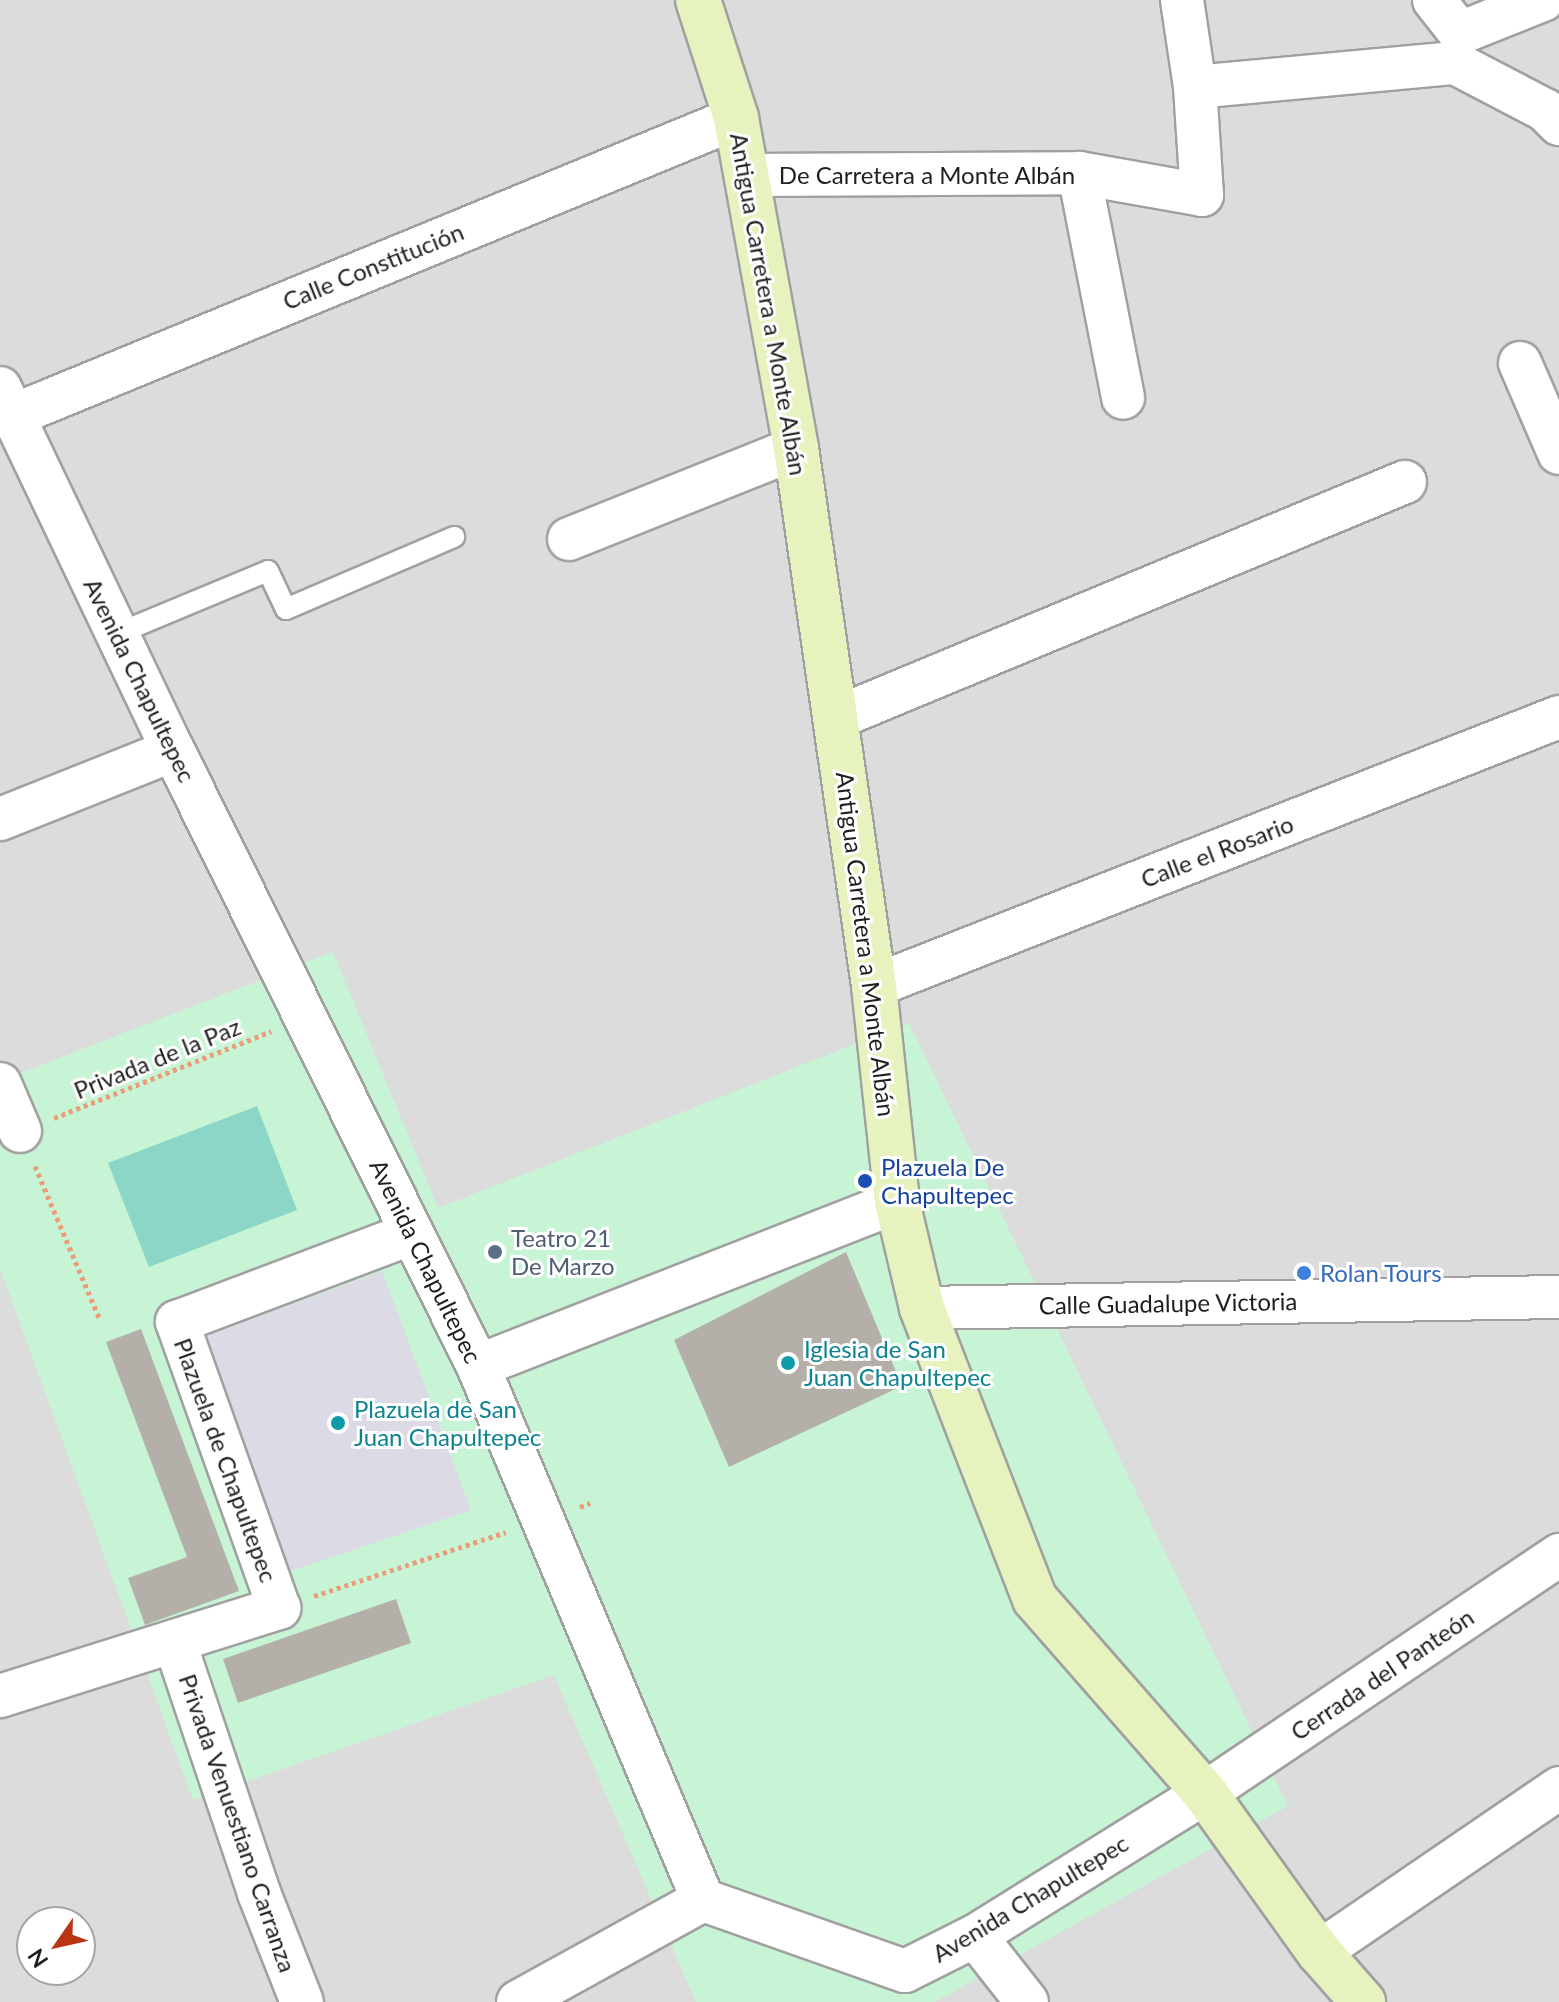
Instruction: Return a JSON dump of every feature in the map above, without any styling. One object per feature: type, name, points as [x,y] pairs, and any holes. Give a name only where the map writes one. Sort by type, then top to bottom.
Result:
[{"type":"street","name":"Antigua Carretera a Monte Albán","points":[[698,0],[736,118],[796,448],[874,986],[897,1202],[922,1308],[1035,1599],[1205,1793],[1319,1952],[1363,2002]]},
{"type":"street","points":[[1182,0],[1195,87],[1458,48],[1543,0]]},
{"type":"street","points":[[1434,0],[1458,48],[1545,110],[1559,124]]},
{"type":"street","name":"De Carretera a Monte Albán","points":[[747,175],[1079,173],[1202,195],[1195,87]]},
{"type":"street","name":"Calle Constitución","points":[[6,402],[736,118]]},
{"type":"street","points":[[1079,173],[1123,398]]},
{"type":"street","points":[[1520,363],[1559,453]]},
{"type":"street","name":"Avenida Chapultepec","points":[[6,402],[173,750],[478,1366],[703,1900],[905,1971],[975,1936],[1205,1793]]},
{"type":"street","points":[[569,539],[796,448]]},
{"type":"street","points":[[836,718],[1405,482]]},
{"type":"street","name":"Calle el Rosario","points":[[874,986],[1559,717]]},
{"type":"street","points":[[0,819],[173,750]]},
{"type":"street","points":[[0,1084],[20,1131]]},
{"type":"street","points":[[478,1366],[897,1202]]},
{"type":"street","name":"Plazuela de Chapultepec","points":[[279,1608],[177,1322],[412,1233]]},
{"type":"street","name":"Calle Guadalupe Victoria","points":[[922,1308],[1559,1297]]},
{"type":"street","name":"Cerrada del Panteón","points":[[1205,1793],[1559,1555]]},
{"type":"street","points":[[0,1696],[279,1608]]},
{"type":"street","name":"Privada Venuestiano Carranza","points":[[175,1643],[259,1893],[302,2002]]},
{"type":"street","points":[[1319,1952],[1559,1788]]},
{"type":"street","points":[[518,2002],[703,1900]]},
{"type":"street","points":[[975,1936],[1027,2002]]},
{"type":"lane","points":[[119,633],[268,571],[286,609],[454,537]]},
{"type":"path","name":"Privada de la Paz","points":[[20,1131],[307,1017]]},
{"type":"path","points":[[20,1131],[100,1320]]},
{"type":"path","points":[[279,1608],[543,1520]]},
{"type":"shaded area","points":[[0,0],[1559,0],[1559,2002],[0,2002]]},
{"type":"shaded area","points":[[257,1106],[297,1210],[149,1267],[108,1163]]},
{"type":"shaded area","name":"Plazuela de San Juan Chapultepec","points":[[382,1271],[471,1510],[291,1571],[204,1337]]},
{"type":"green space","points":[[333,952],[438,1208],[909,1023],[1288,1806],[935,2002],[696,2002],[554,1675],[193,1800],[0,1268],[0,1081]]},
{"type":"building","name":"Iglesia de San Juan Chapultepec","points":[[846,1252],[902,1386],[729,1467],[674,1340]]},
{"type":"building","points":[[141,1329],[239,1591],[145,1625],[128,1578],[187,1557],[106,1342]]},
{"type":"building","points":[[396,1599],[411,1643],[238,1703],[223,1659]]},
{"type":"place","name":"Plazuela De Chapultepec","points":[[865,1181]]},
{"type":"place","name":"Teatro 21 De Marzo","points":[[495,1252]]},
{"type":"place","name":"Rolan Tours","points":[[1304,1273]]},
{"type":"place","name":"Iglesia de San Juan Chapultepec","points":[[788,1363]]},
{"type":"place","name":"Plazuela de San Juan Chapultepec","points":[[338,1423]]}]
